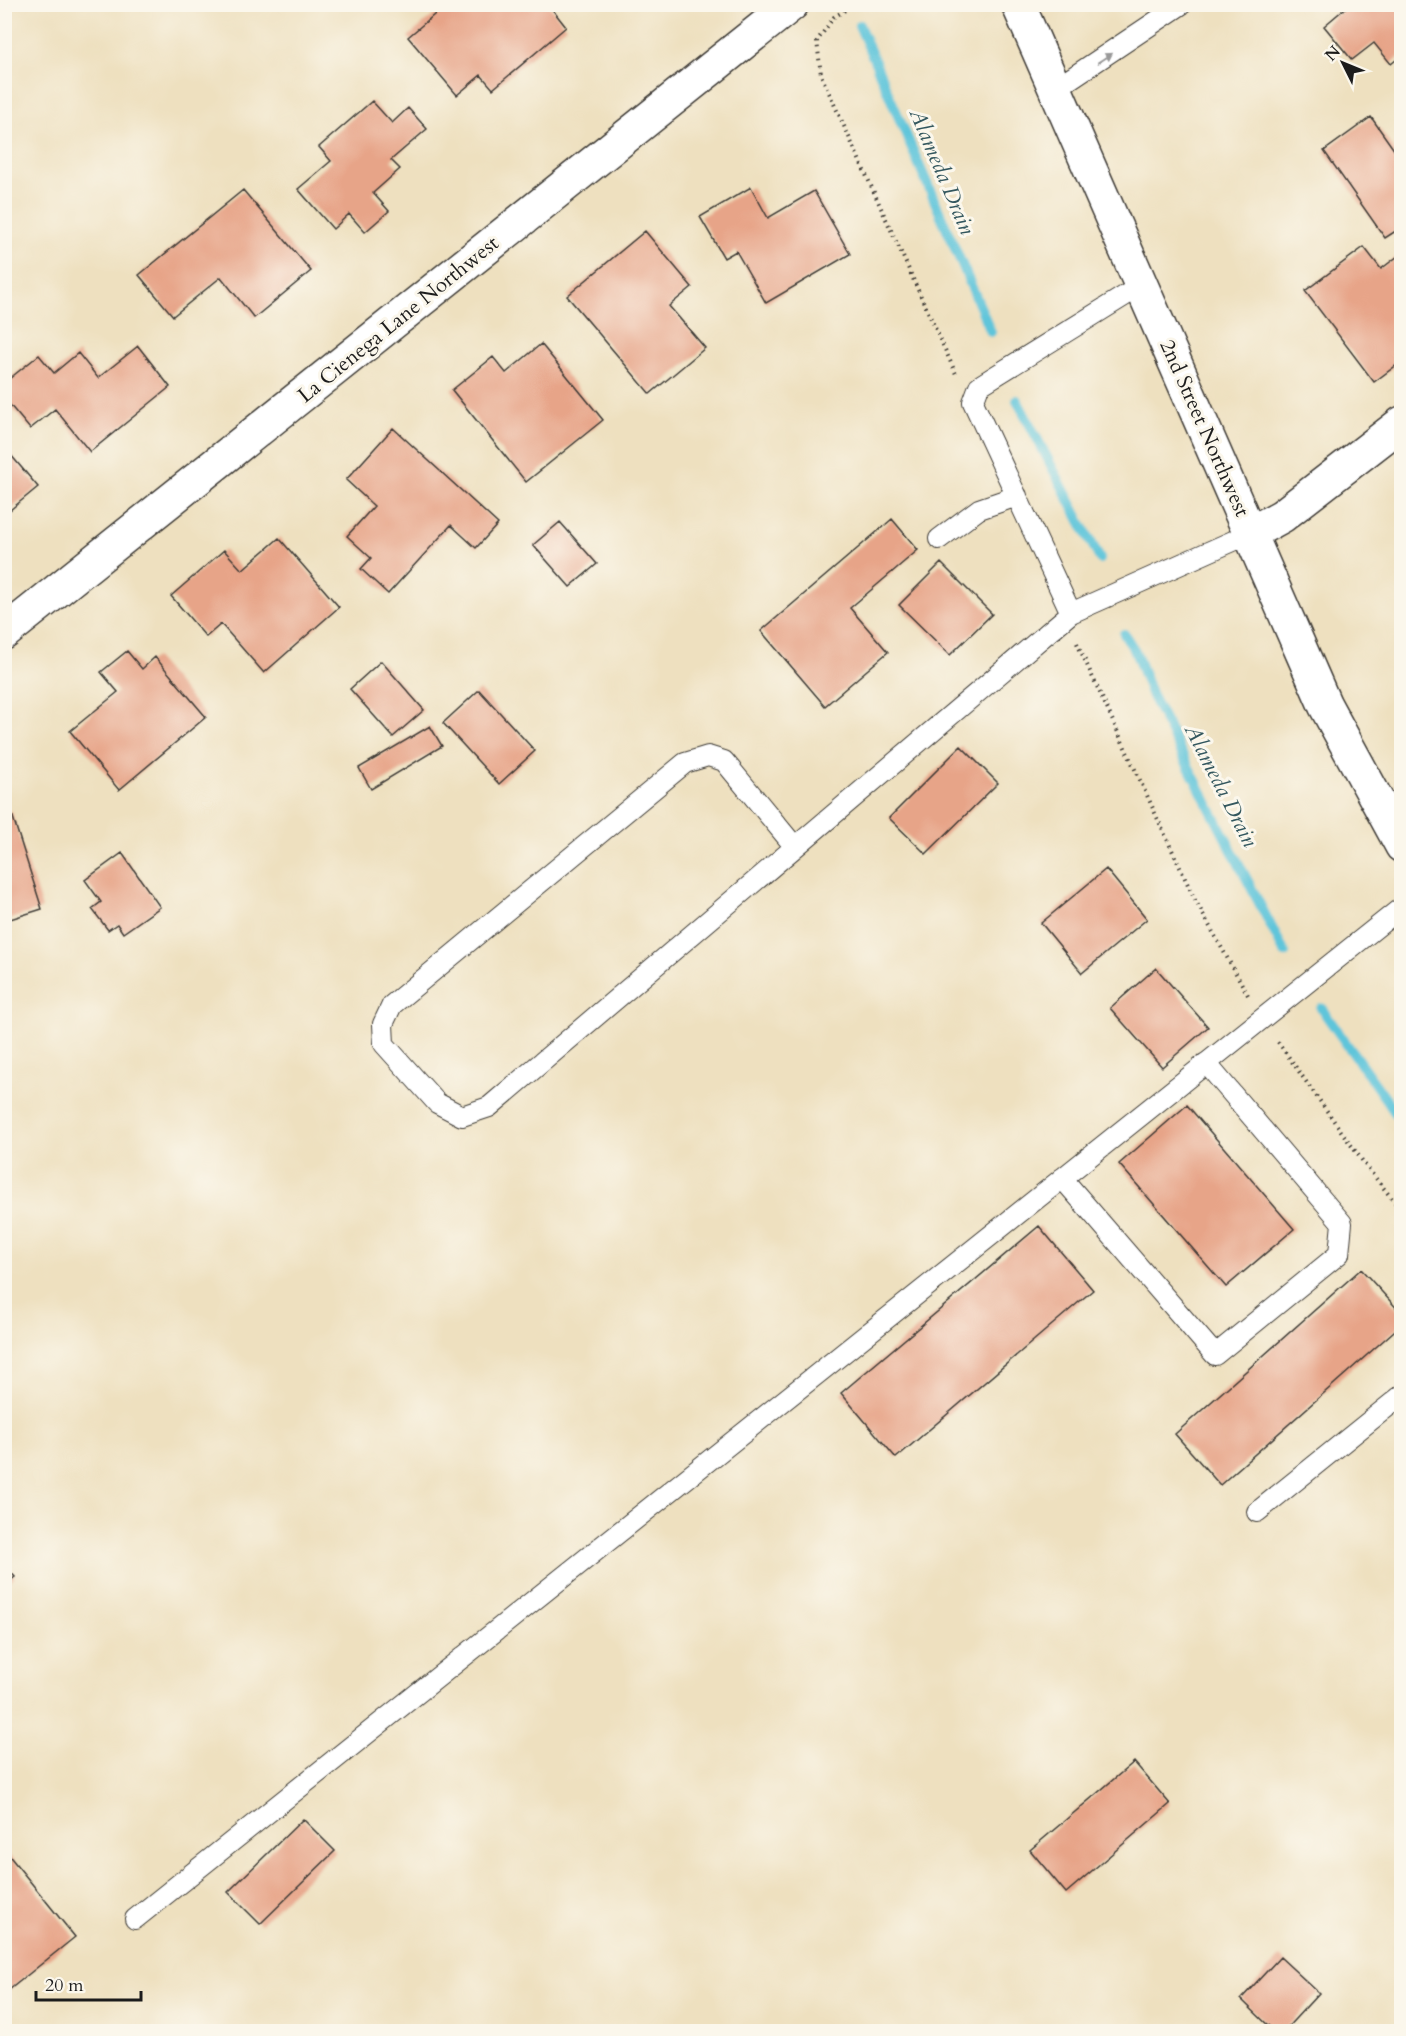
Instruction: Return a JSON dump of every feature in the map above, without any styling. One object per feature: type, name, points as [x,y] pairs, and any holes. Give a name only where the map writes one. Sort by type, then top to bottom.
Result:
[{"type":"street","name":"La Cienega Lane Northwest","points":[[4,633],[792,4]]},
{"type":"street","name":"2nd Street Northwest","points":[[1018,4],[1325,705],[1401,846]]},
{"type":"street","points":[[1251,533],[1282,516],[1401,423]]},
{"type":"lane","points":[[1055,89],[1182,4]]},
{"type":"lane","points":[[1071,613],[973,402],[979,386],[1142,285]]},
{"type":"lane","points":[[939,539],[979,509],[1017,496]]},
{"type":"lane","points":[[795,847],[724,761],[708,756],[685,763],[392,1005],[383,1024],[384,1044],[437,1103],[462,1116],[489,1107],[1071,613],[1251,533]]},
{"type":"lane","points":[[135,1920],[1401,907]]},
{"type":"lane","points":[[1062,1178],[1215,1355],[1339,1254],[1342,1223],[1206,1063]]},
{"type":"lane","points":[[1257,1512],[1401,1395]]},
{"type":"path","points":[[1272,1034],[1365,1166],[1401,1211]]},
{"type":"building","points":[[447,4],[548,4],[566,27],[493,89],[481,75],[457,95],[408,37]]},
{"type":"building","points":[[1350,4],[1402,4],[1402,55],[1391,64],[1374,43],[1352,60],[1324,26]]},
{"type":"building","points":[[372,101],[392,123],[408,108],[427,129],[391,160],[400,169],[373,193],[389,211],[365,232],[349,214],[333,229],[298,189],[331,161],[319,147]]},
{"type":"building","points":[[1371,117],[1402,161],[1402,227],[1385,238],[1324,151]]},
{"type":"building","points":[[751,187],[768,218],[814,191],[850,254],[766,303],[736,251],[724,258],[700,217]]},
{"type":"building","points":[[243,190],[311,271],[254,318],[221,277],[173,316],[139,275]]},
{"type":"building","points":[[645,231],[692,287],[669,306],[705,348],[650,394],[567,296]]},
{"type":"building","points":[[1364,247],[1381,269],[1402,253],[1402,361],[1374,382],[1305,291]]},
{"type":"building","points":[[541,344],[603,420],[526,482],[452,390],[493,357],[506,373]]},
{"type":"building","points":[[138,346],[170,387],[90,452],[55,409],[30,429],[4,398],[4,383],[39,355],[54,373],[78,353],[98,378]]},
{"type":"building","points":[[393,428],[498,524],[476,548],[451,525],[388,594],[361,569],[371,558],[347,536],[374,506],[346,480]]},
{"type":"building","points":[[4,447],[38,487],[4,515]]},
{"type":"building","points":[[892,519],[918,550],[850,608],[888,652],[825,706],[761,631]]},
{"type":"building","points":[[560,522],[597,564],[570,587],[533,545]]},
{"type":"building","points":[[279,538],[339,607],[264,673],[221,624],[206,637],[171,596],[224,550],[242,570]]},
{"type":"building","points":[[941,563],[992,614],[950,655],[899,605]]},
{"type":"building","points":[[127,651],[142,669],[155,657],[206,717],[119,790],[70,731],[118,692],[101,672]]},
{"type":"building","points":[[381,661],[424,710],[393,737],[350,689]]},
{"type":"building","points":[[479,690],[535,751],[499,784],[443,723]]},
{"type":"building","points":[[430,726],[442,746],[371,789],[359,768]]},
{"type":"building","points":[[961,746],[998,783],[926,854],[889,818]]},
{"type":"building","points":[[11,811],[42,909],[4,921],[4,813]]},
{"type":"building","points":[[122,853],[160,907],[123,933],[117,924],[108,930],[92,909],[101,902],[85,880]]},
{"type":"building","points":[[1106,869],[1147,919],[1082,973],[1041,923]]},
{"type":"building","points":[[1156,968],[1208,1027],[1162,1067],[1110,1008]]},
{"type":"building","points":[[1187,1105],[1294,1229],[1226,1287],[1119,1164]]},
{"type":"building","points":[[1039,1226],[1093,1290],[896,1458],[841,1393]]},
{"type":"building","points":[[1361,1269],[1402,1314],[1402,1324],[1220,1485],[1175,1434]]},
{"type":"building","points":[[4,1565],[15,1577],[4,1586]]},
{"type":"building","points":[[1134,1762],[1170,1804],[1066,1893],[1030,1850]]},
{"type":"building","points":[[303,1819],[335,1851],[260,1924],[228,1892]]},
{"type":"building","points":[[7,1853],[75,1937],[4,1994],[4,1855]]},
{"type":"building","points":[[1280,1957],[1319,1993],[1283,2032],[1275,2032],[1241,1999]]},
{"type":"waterway","name":"Alameda Drain","points":[[859,25],[991,332]]},
{"type":"waterway","name":"Alameda Drain","points":[[1017,400],[1100,559]]},
{"type":"waterway","name":"Alameda Drain","points":[[1124,634],[1135,651],[1152,696],[1285,953]]},
{"type":"waterway","name":"Alameda Drain","points":[[1321,1008],[1402,1122]]}]
